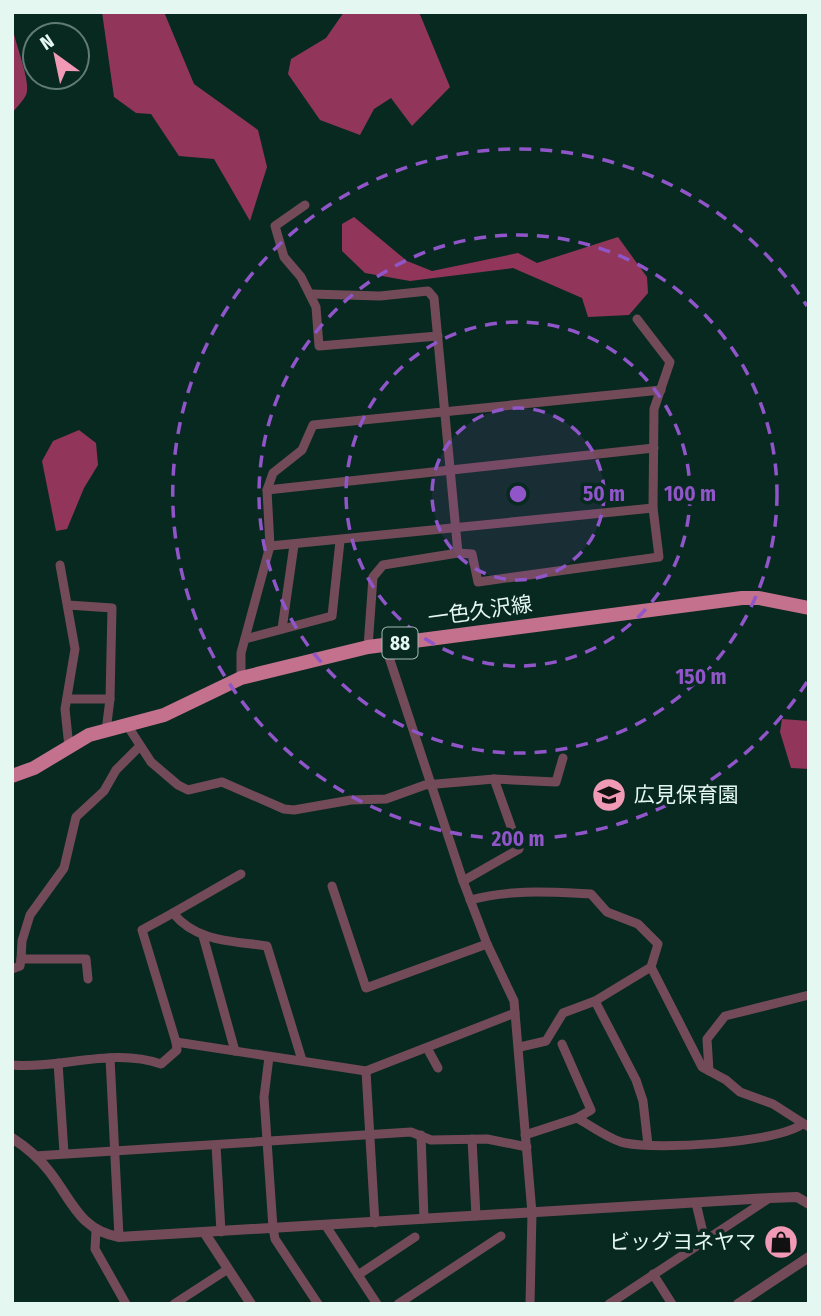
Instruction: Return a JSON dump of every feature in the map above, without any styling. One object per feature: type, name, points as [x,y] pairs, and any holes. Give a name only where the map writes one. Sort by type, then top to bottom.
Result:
[{"type":"main road","name":"一色久沢線","points":[[12,776],[34,768],[89,735],[164,715],[241,678],[368,647],[742,598],[759,598],[809,608]]},
{"type":"street","points":[[305,205],[275,226],[284,257],[311,294],[316,307],[319,346],[438,336]]},
{"type":"street","points":[[311,294],[380,296],[428,291],[435,298],[453,469],[458,553]]},
{"type":"street","points":[[368,647],[373,577],[383,565],[458,553],[472,554],[478,582],[659,556],[653,508],[654,409],[670,362],[637,319]]},
{"type":"street","points":[[241,678],[244,639],[270,546],[267,490],[274,473],[302,450],[313,425],[661,390]]},
{"type":"street","points":[[267,490],[654,448]]},
{"type":"street","points":[[270,546],[653,508]]},
{"type":"street","points":[[244,639],[332,616],[340,541]]},
{"type":"street","points":[[282,629],[294,545]]},
{"type":"street","points":[[60,565],[75,649],[66,699],[69,747]]},
{"type":"street","points":[[68,605],[112,608],[110,699],[106,730]]},
{"type":"street","points":[[385,645],[429,785],[463,881],[487,944],[514,1001],[532,1213],[530,1304]]},
{"type":"street","points":[[66,699],[110,699]]},
{"type":"street","points":[[127,726],[151,762],[178,785],[188,790],[222,782],[284,809],[351,800],[386,799],[429,785],[494,779],[556,782],[563,758]]},
{"type":"street","points":[[12,969],[20,966],[22,940],[30,915],[64,868],[76,817],[104,791],[116,770],[139,747]]},
{"type":"street","points":[[463,881],[519,849],[494,779]]},
{"type":"street","points":[[12,1065],[110,1058],[143,1058],[162,1064],[177,1050],[176,1042],[142,930],[242,874]]},
{"type":"street","points":[[332,886],[366,988],[487,944]]},
{"type":"street","points":[[470,900],[497,892],[591,894],[607,912],[638,924],[658,944],[652,967],[695,1058],[709,1072],[726,1080],[740,1093],[773,1104],[805,1126]]},
{"type":"street","points":[[173,912],[183,925],[203,936],[267,946],[302,1060]]},
{"type":"street","points":[[203,936],[235,1051]]},
{"type":"street","points":[[21,959],[86,959],[88,979]]},
{"type":"street","points":[[520,1047],[545,1041],[563,1013],[595,1001],[652,967]]},
{"type":"street","points":[[709,1072],[707,1039],[725,1016],[809,995]]},
{"type":"street","points":[[595,1001],[643,1101],[648,1145]]},
{"type":"street","points":[[176,1042],[366,1071],[515,1013]]},
{"type":"street","points":[[525,1136],[577,1118],[591,1110],[562,1044]]},
{"type":"street","points":[[427,1048],[438,1069]]},
{"type":"street","points":[[270,1057],[264,1097],[273,1228],[275,1238],[318,1304]]},
{"type":"street","points":[[110,1058],[119,1237]]},
{"type":"street","points":[[58,1063],[64,1153]]},
{"type":"street","points":[[366,1071],[375,1223]]},
{"type":"street","points":[[577,1118],[622,1143],[648,1145],[751,1140],[805,1126]]},
{"type":"street","points":[[35,1156],[411,1132],[431,1140],[472,1139],[527,1147]]},
{"type":"street","points":[[421,1135],[424,1219]]},
{"type":"street","points":[[12,1138],[35,1156],[78,1214],[96,1231],[119,1237],[770,1198],[797,1197],[809,1203]]},
{"type":"street","points":[[472,1139],[476,1216]]},
{"type":"street","points":[[216,1145],[221,1232]]},
{"type":"street","points":[[609,1304],[624,1300],[653,1274],[770,1198]]},
{"type":"street","points":[[696,1203],[705,1241]]},
{"type":"street","points":[[326,1226],[377,1304]]},
{"type":"street","points":[[96,1231],[95,1250],[126,1304]]},
{"type":"street","points":[[204,1232],[251,1304]]},
{"type":"street","points":[[398,1304],[501,1236]]},
{"type":"street","points":[[358,1275],[415,1237]]},
{"type":"street","points":[[738,1304],[809,1257]]},
{"type":"street","points":[[174,1304],[228,1269]]},
{"type":"street","points":[[653,1274],[672,1304]]},
{"type":"shaded area","points":[[102,12],[164,12],[194,84],[258,130],[267,167],[250,221],[214,159],[179,156],[151,114],[136,113],[114,97]]},
{"type":"shaded area","points":[[344,12],[419,12],[450,87],[412,126],[391,98],[374,109],[360,135],[320,120],[288,74],[291,59],[326,38]]},
{"type":"shaded area","points":[[12,25],[21,58],[21,91],[27,91],[12,113]]},
{"type":"shaded area","points":[[354,217],[407,261],[432,271],[518,253],[537,263],[618,237],[647,277],[648,293],[629,315],[588,317],[582,298],[513,268],[410,281],[365,273],[342,251],[342,224]]},
{"type":"shaded area","points":[[79,430],[96,443],[98,465],[84,488],[67,529],[56,531],[42,461],[53,441]]},
{"type":"shaded area","points":[[782,719],[809,721],[809,769],[791,768],[780,732]]},
{"type":"place","name":"広見保育園","points":[[609,795]]},
{"type":"place","name":"ビッグヨネヤマ","points":[[781,1242]]}]
